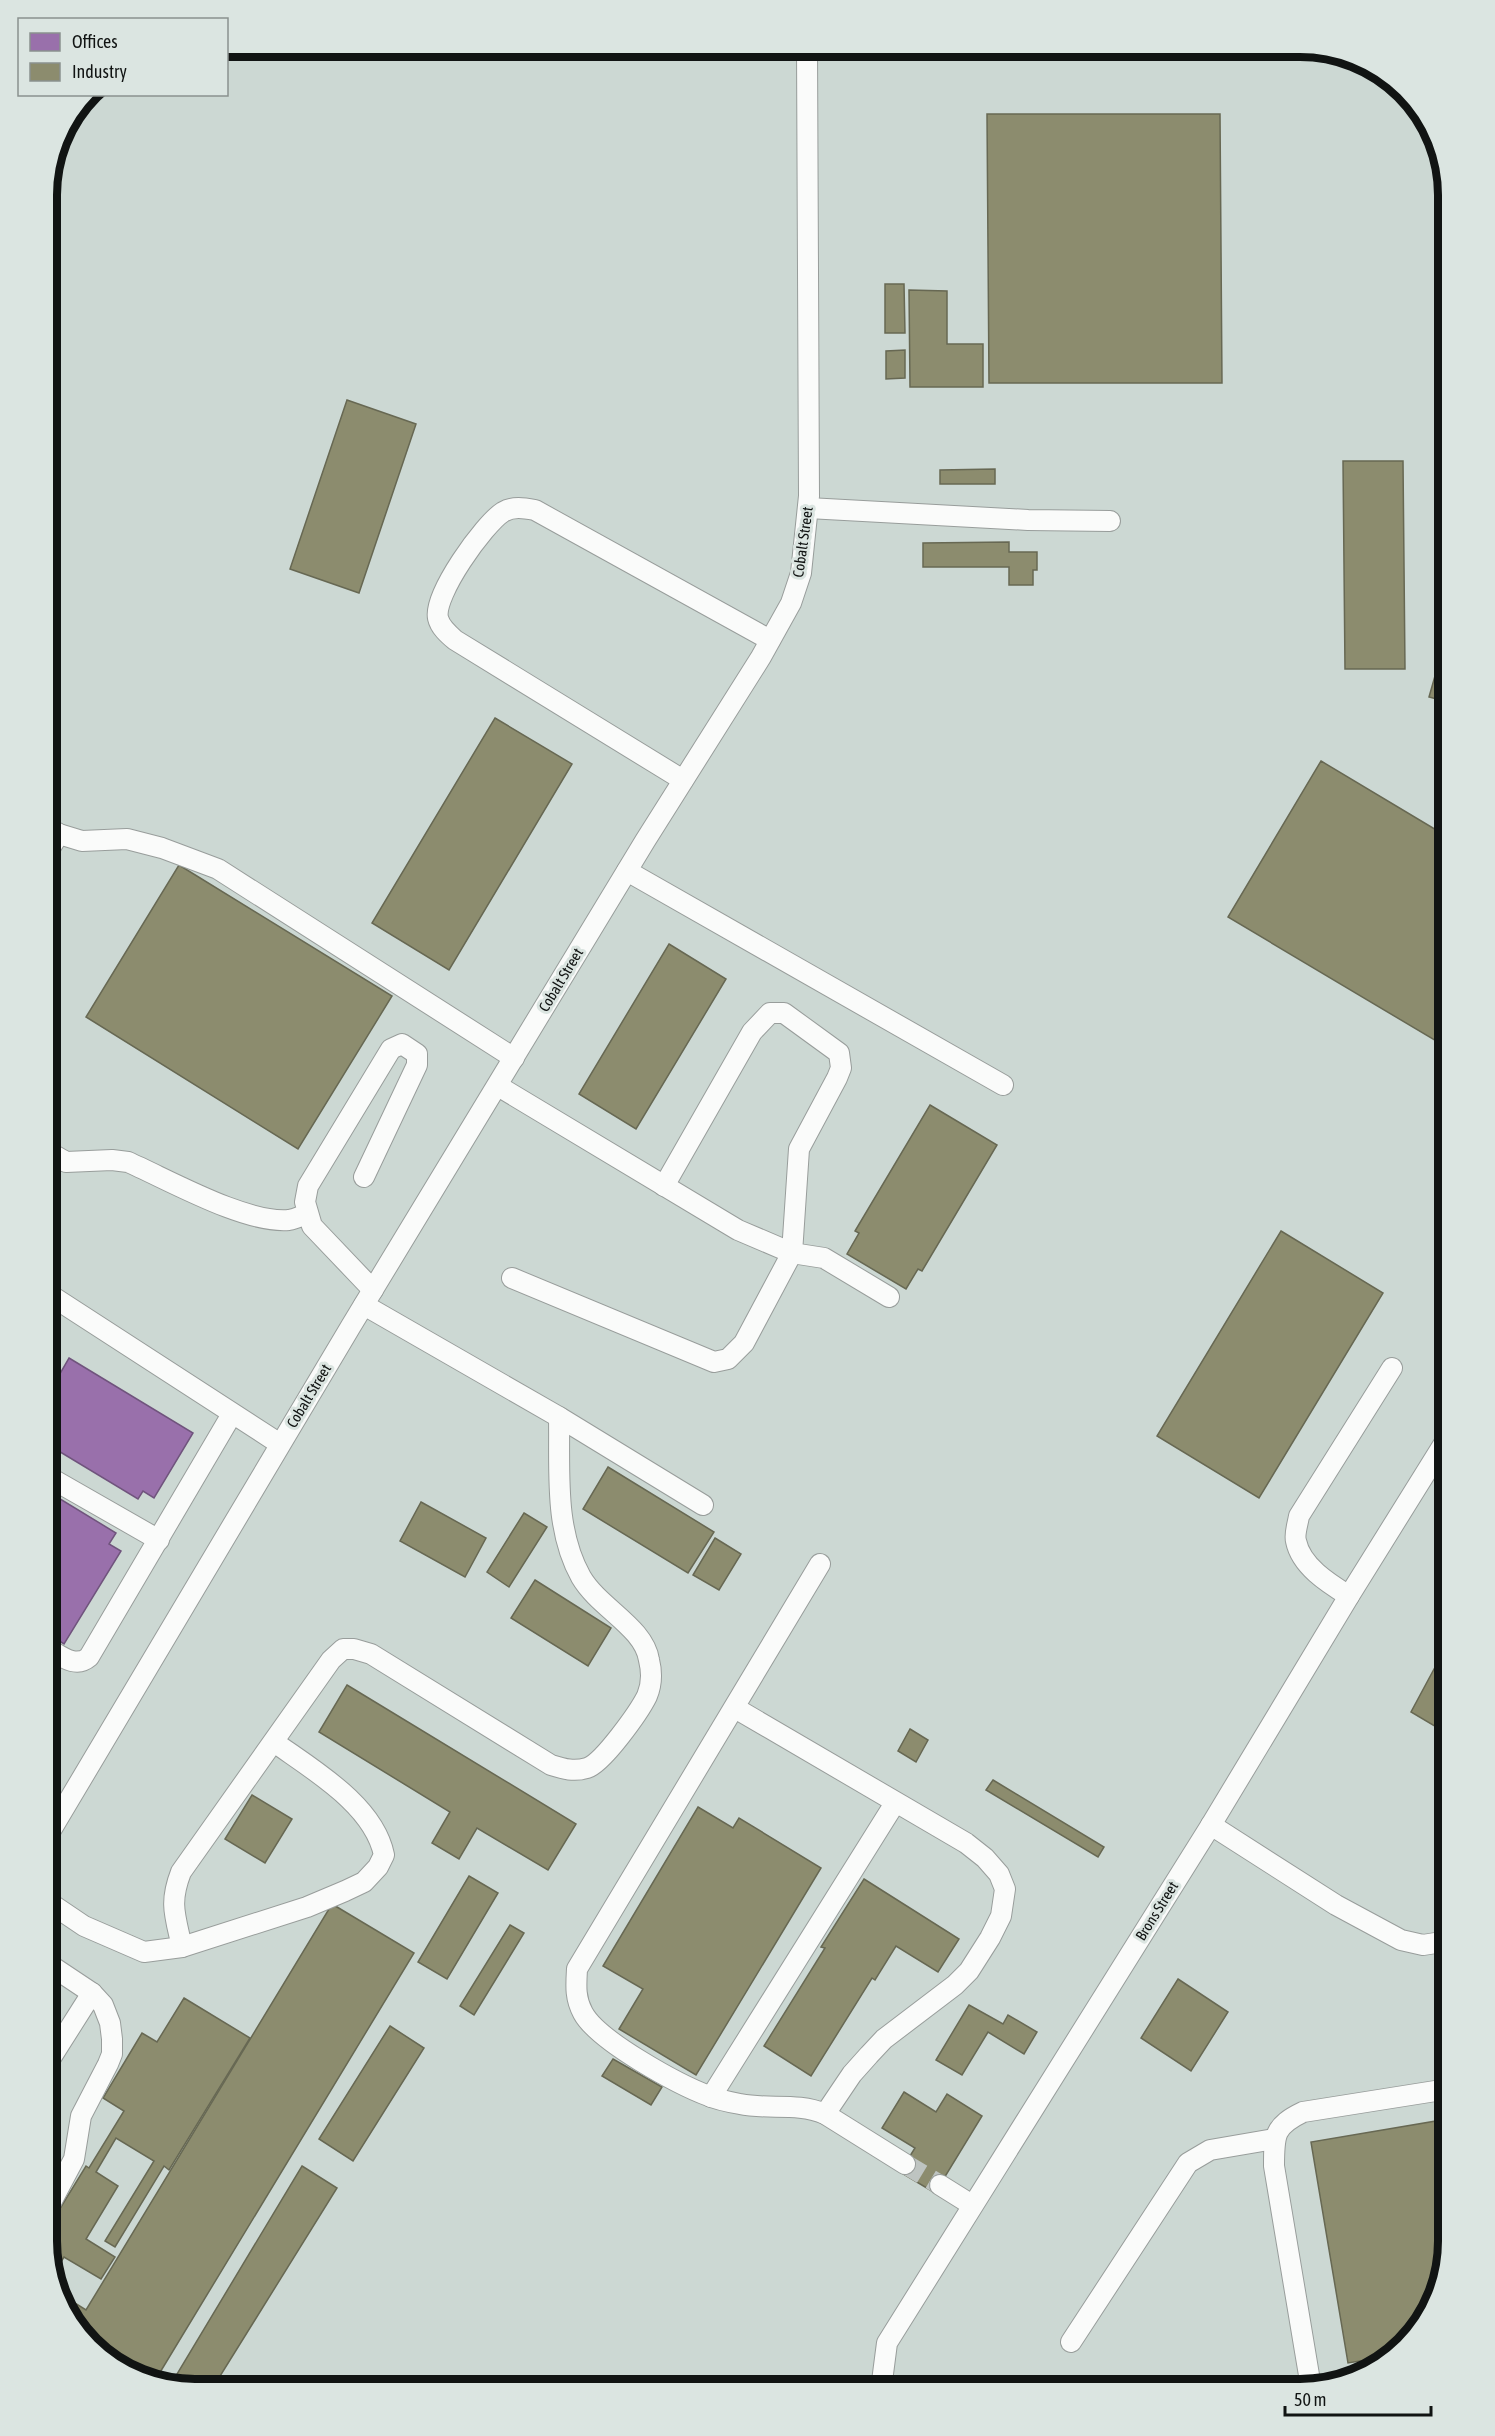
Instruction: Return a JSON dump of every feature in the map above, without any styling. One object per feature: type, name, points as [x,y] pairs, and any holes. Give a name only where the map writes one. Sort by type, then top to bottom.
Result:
[{"type":"street","name":"Cobalt Street","points":[[57,1819],[368,1298],[791,603],[801,573],[808,508],[807,57]]},
{"type":"street","points":[[683,780],[455,640],[443,629],[438,617],[439,601],[449,582],[490,522],[505,511],[520,507],[535,510],[770,640]]},
{"type":"street","points":[[808,508],[1028,520],[1110,521]]},
{"type":"street","points":[[57,832],[82,841],[127,838],[162,848],[218,870],[514,1058]]},
{"type":"street","points":[[627,871],[1003,1085]]},
{"type":"street","points":[[512,1278],[714,1362],[728,1359],[744,1343],[792,1253],[799,1149],[841,1068],[840,1059],[834,1049],[784,1013],[770,1013],[752,1032],[663,1186]]},
{"type":"street","points":[[363,1177],[417,1065],[417,1054],[402,1044],[391,1049],[308,1186],[305,1202],[307,1214],[320,1236],[368,1298],[703,1505]]},
{"type":"street","points":[[498,1086],[738,1230],[792,1253],[824,1258],[889,1297]]},
{"type":"street","points":[[57,1157],[66,1162],[112,1160],[128,1162],[233,1210],[290,1220],[307,1214]]},
{"type":"street","points":[[57,1300],[280,1444]]},
{"type":"street","points":[[1349,1596],[1325,1581],[1304,1560],[1295,1539],[1299,1516],[1392,1368]]},
{"type":"street","points":[[57,1653],[74,1662],[84,1661],[89,1657],[232,1414]]},
{"type":"street","points":[[182,1947],[173,1903],[173,1895],[181,1872],[338,1652],[343,1649],[354,1649],[371,1654],[551,1765],[570,1771],[588,1768],[606,1754],[647,1696],[652,1680],[649,1657],[638,1634],[597,1598],[581,1577],[569,1548],[561,1517],[559,1417]]},
{"type":"street","name":"Brons Street","points":[[882,2379],[887,2343],[1211,1825],[1349,1596],[1438,1454]]},
{"type":"street","points":[[57,1482],[159,1540]]},
{"type":"street","points":[[820,1564],[577,1969],[575,1993],[584,2015],[599,2031],[642,2061],[711,2097],[743,2105],[801,2106],[825,2114],[905,2164]]},
{"type":"street","points":[[735,1708],[966,1843],[985,1858],[999,1874],[1005,1889],[1003,1908],[990,1938],[969,1971],[956,1985],[884,2039],[852,2074],[825,2114]]},
{"type":"street","points":[[57,1908],[84,1926],[144,1952],[182,1947],[307,1907],[364,1882],[378,1867],[384,1855],[376,1830],[361,1811],[330,1782],[274,1742]]},
{"type":"street","points":[[711,2097],[895,1803]]},
{"type":"street","points":[[1211,1825],[1336,1905],[1401,1940],[1423,1945],[1438,1943]]},
{"type":"street","points":[[57,1970],[92,1993],[103,2005],[110,2023],[112,2054],[81,2116],[74,2159],[57,2191]]},
{"type":"street","points":[[57,2047],[92,1993]]},
{"type":"street","points":[[1310,2378],[1274,2166],[1274,2139],[1279,2128],[1287,2120],[1304,2112],[1438,2091]]},
{"type":"street","points":[[1071,2342],[1188,2163],[1210,2150],[1274,2139]]},
{"type":"street","points":[[940,2185],[972,2205]]},
{"type":"shaded area","points":[[228,57],[1309,57],[1344,64],[1377,80],[1404,104],[1415,118],[1431,151],[1437,177],[1438,195],[1438,2241],[1433,2277],[1415,2318],[1391,2345],[1377,2356],[1344,2372],[1318,2378],[1300,2379],[186,2379],[151,2372],[118,2356],[91,2332],[80,2318],[71,2302],[62,2277],[57,2241],[57,186],[62,159],[71,134],[99,96],[228,96]]},
{"type":"building: Offices","points":[[69,1358],[193,1433],[154,1498],[143,1491],[138,1499],[57,1450],[57,1379]]},
{"type":"building: Offices","points":[[57,1497],[116,1533],[109,1544],[121,1551],[64,1644],[57,1639]]},
{"type":"building: Industry","points":[[987,114],[1220,114],[1222,383],[989,383]]},
{"type":"building: Industry","points":[[885,284],[904,284],[905,333],[885,333]]},
{"type":"building: Industry","points":[[909,290],[947,291],[947,344],[983,344],[983,387],[910,387]]},
{"type":"building: Industry","points":[[905,350],[905,378],[886,379],[886,351]]},
{"type":"building: Industry","points":[[347,400],[416,424],[359,593],[290,569]]},
{"type":"building: Industry","points":[[1343,461],[1403,461],[1405,669],[1345,669]]},
{"type":"building: Industry","points":[[995,469],[995,484],[940,484],[940,470]]},
{"type":"building: Industry","points":[[1009,542],[1009,552],[1037,552],[1037,570],[1033,570],[1033,585],[1009,585],[1009,567],[923,567],[923,543]]},
{"type":"building: Industry","points":[[1438,666],[1438,699],[1429,697]]},
{"type":"building: Industry","points":[[495,718],[572,764],[449,970],[372,923]]},
{"type":"building: Industry","points":[[1321,761],[1438,831],[1438,1042],[1228,917]]},
{"type":"building: Industry","points":[[179,865],[392,996],[298,1149],[86,1017]]},
{"type":"building: Industry","points":[[669,944],[726,979],[636,1129],[579,1094]]},
{"type":"building: Industry","points":[[930,1105],[997,1145],[922,1271],[918,1269],[906,1289],[847,1254],[859,1233],[855,1231]]},
{"type":"building: Industry","points":[[1281,1231],[1383,1293],[1259,1498],[1157,1436]]},
{"type":"building: Industry","points":[[608,1467],[714,1532],[688,1573],[583,1509]]},
{"type":"building: Industry","points":[[421,1502],[486,1538],[465,1577],[400,1541]]},
{"type":"building: Industry","points":[[524,1513],[547,1527],[509,1587],[487,1572]]},
{"type":"building: Industry","points":[[715,1538],[741,1554],[719,1590],[693,1575]]},
{"type":"building: Industry","points":[[535,1580],[611,1628],[588,1666],[511,1618]]},
{"type":"building: Industry","points":[[1438,1662],[1438,1728],[1411,1712]]},
{"type":"building: Industry","points":[[347,1685],[576,1824],[548,1870],[477,1828],[459,1859],[432,1843],[450,1812],[319,1732]]},
{"type":"building: Industry","points":[[910,1729],[928,1740],[916,1762],[898,1751]]},
{"type":"building: Industry","points":[[993,1780],[1104,1847],[1098,1857],[986,1790]]},
{"type":"building: Industry","points":[[252,1795],[292,1819],[265,1863],[225,1839]]},
{"type":"building: Industry","points":[[698,1807],[733,1828],[739,1818],[821,1868],[696,2075],[619,2029],[643,1989],[603,1966]]},
{"type":"building: Industry","points":[[469,1876],[498,1893],[447,1979],[418,1962]]},
{"type":"building: Industry","points":[[864,1879],[959,1939],[938,1972],[896,1946],[875,1980],[872,1978],[811,2076],[764,2046],[825,1948],[821,1947]]},
{"type":"building: Industry","points":[[332,1904],[414,1953],[159,2374],[134,2365],[104,2345],[80,2318],[70,2300],[86,2310]]},
{"type":"building: Industry","points":[[510,1925],[524,1933],[474,2015],[460,2006]]},
{"type":"building: Industry","points":[[1178,1979],[1228,2012],[1191,2071],[1141,2038]]},
{"type":"building: Industry","points":[[184,1998],[250,2038],[169,2170],[164,2166],[115,2247],[105,2241],[154,2161],[116,2138],[96,2172],[118,2186],[86,2239],[115,2257],[101,2279],[64,2257],[59,2265],[57,2213],[86,2166],[89,2168],[124,2111],[103,2098],[142,2033],[157,2042]]},
{"type":"building: Industry","points":[[969,2005],[1003,2024],[1008,2015],[1037,2032],[1024,2054],[988,2032],[962,2075],[936,2060]]},
{"type":"building: Industry","points":[[390,2026],[424,2048],[353,2161],[319,2139]]},
{"type":"building: Industry","points":[[613,2059],[662,2087],[651,2105],[602,2076]]},
{"type":"building: Industry","points":[[904,2092],[936,2112],[947,2094],[982,2116],[935,2193],[900,2172],[915,2148],[882,2128]]},
{"type":"building: Industry","points":[[1438,2121],[1438,2241],[1433,2277],[1415,2318],[1391,2345],[1372,2359],[1348,2363],[1311,2142]]},
{"type":"building: Industry","points":[[302,2166],[337,2188],[218,2379],[175,2377]]},
{"type":"tunnel","points":[[905,2164],[940,2185]]}]
